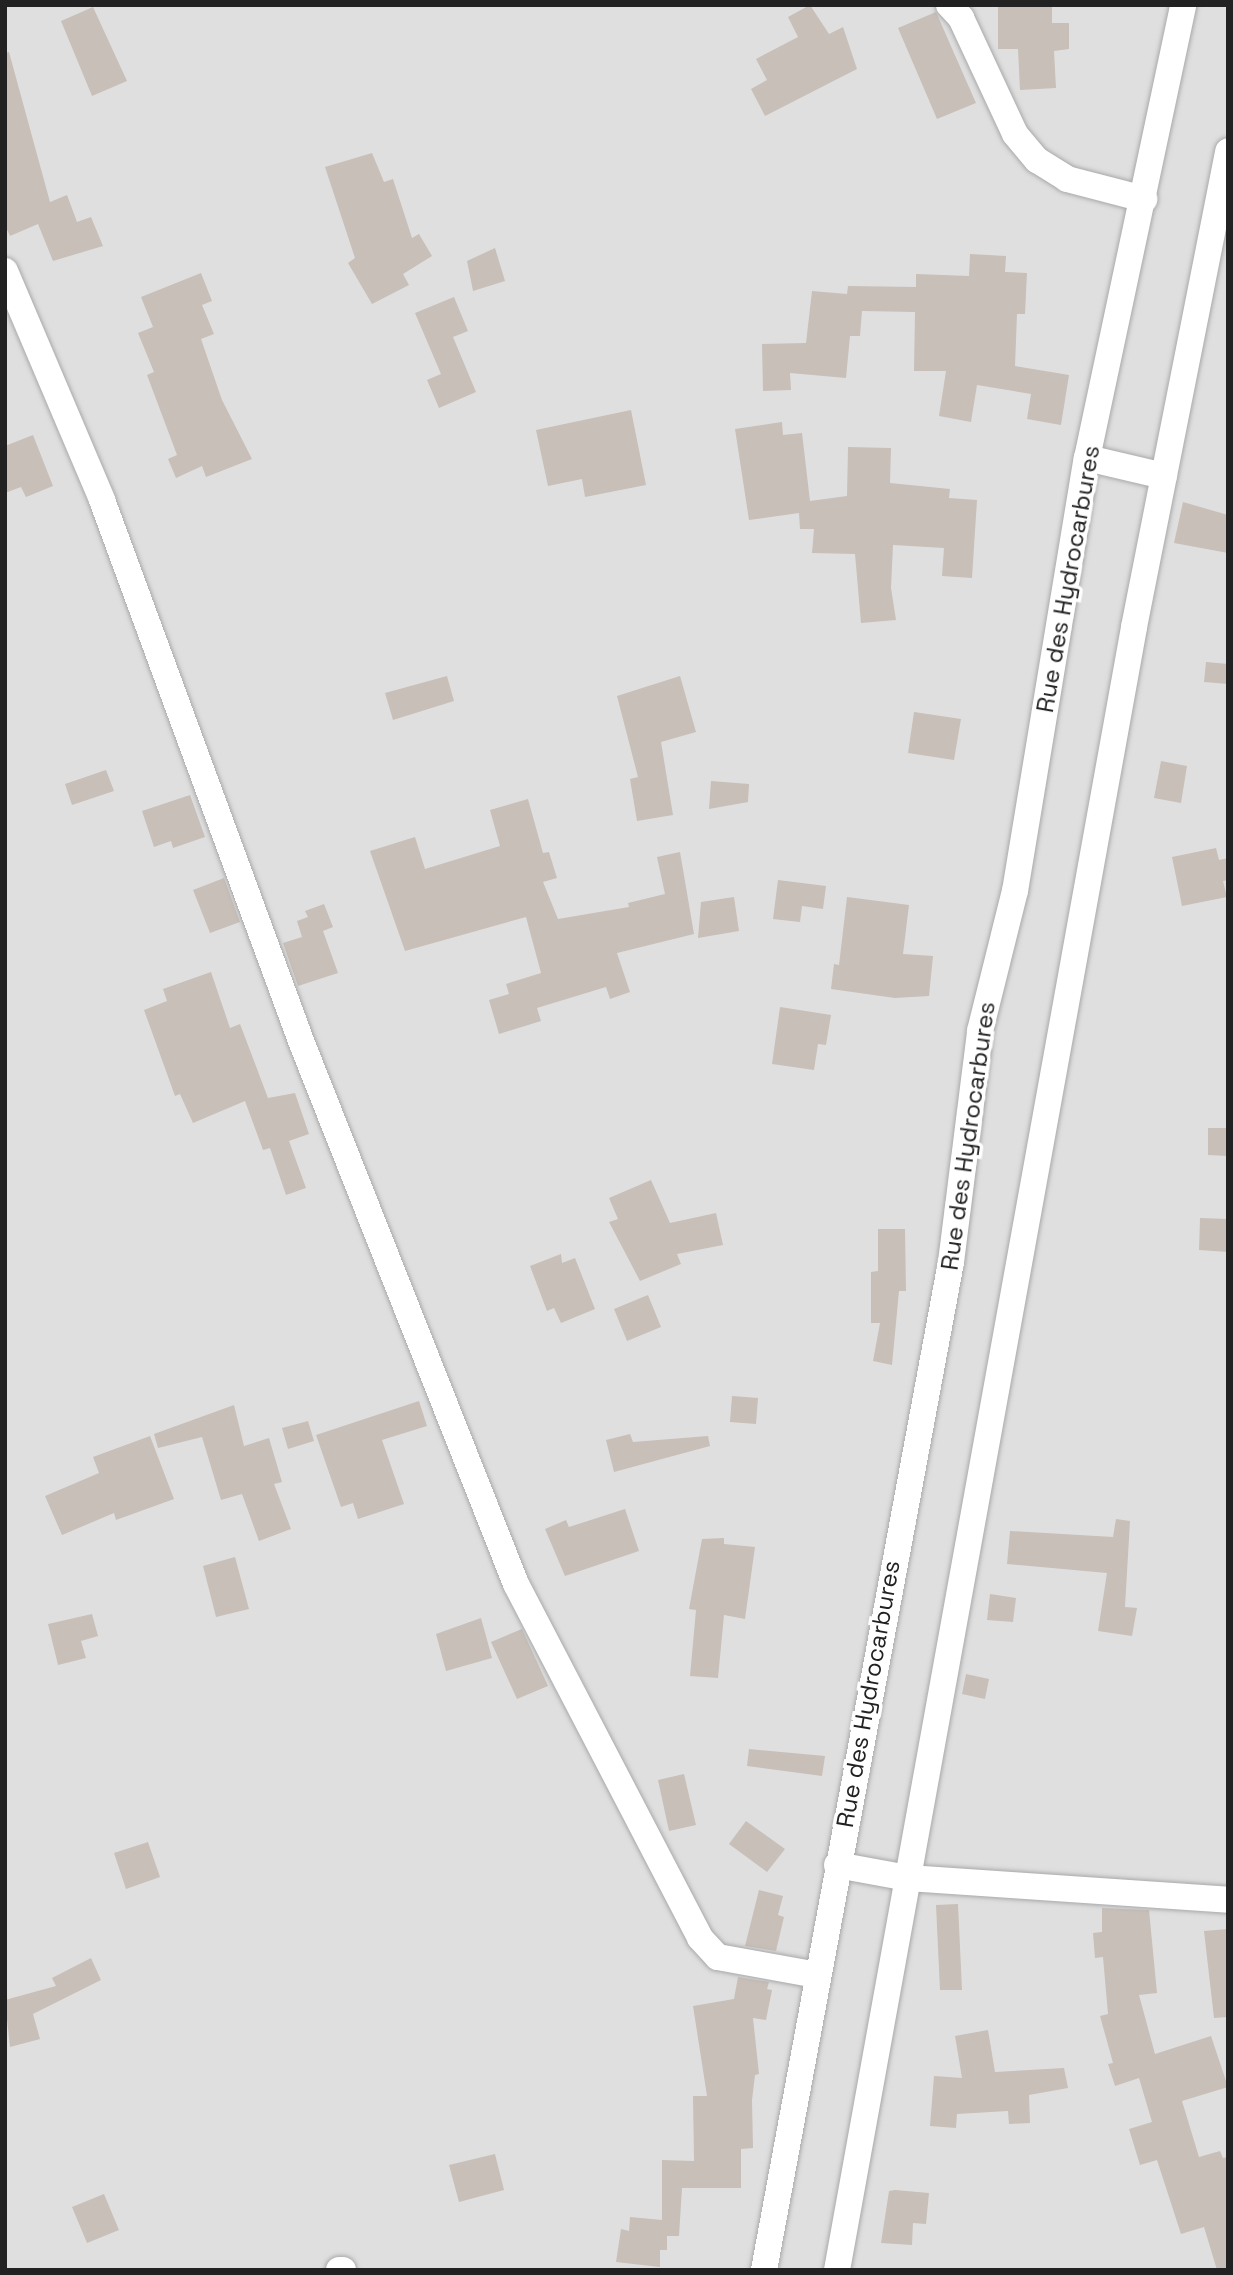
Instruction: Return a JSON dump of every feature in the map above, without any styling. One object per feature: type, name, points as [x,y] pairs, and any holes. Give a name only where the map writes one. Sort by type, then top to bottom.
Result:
[{"type":"street","points":[[949,5],[961,18],[1015,134],[1037,160],[1067,178],[1144,199]]},
{"type":"street","name":"Rue des Hydrocarbures","points":[[764,2270],[951,1262],[980,1031],[1014,891],[1087,458],[1183,5]]},
{"type":"street","points":[[837,2270],[1164,476],[1228,151]]},
{"type":"street","points":[[5,271],[102,500],[301,1041],[516,1584],[700,1938],[718,1956],[817,1975]]},
{"type":"street","points":[[1087,458],[1164,476]]},
{"type":"street","points":[[837,1865],[908,1878],[1228,1900]]},
{"type":"shaded area","points":[[5,5],[1228,5],[1228,2270],[5,2270]]},
{"type":"building","points":[[810,5],[829,34],[843,27],[857,69],[765,116],[751,89],[767,80],[756,59],[798,37],[788,17]]},
{"type":"building","points":[[998,5],[1052,5],[1052,23],[1069,23],[1069,49],[1054,51],[1056,88],[1020,90],[1018,49],[998,49]]},
{"type":"building","points":[[93,7],[127,81],[92,96],[61,21]]},
{"type":"building","points":[[936,12],[976,103],[937,119],[898,28]]},
{"type":"building","points":[[9,52],[50,202],[67,195],[77,222],[91,217],[103,246],[53,261],[38,224],[10,236],[5,225],[5,53]]},
{"type":"building","points":[[372,153],[384,182],[393,179],[412,238],[419,234],[432,256],[403,274],[409,285],[372,304],[348,263],[355,258],[325,167]]},
{"type":"building","points":[[495,248],[505,281],[473,291],[467,261]]},
{"type":"building","points":[[970,254],[1006,256],[1005,272],[1027,273],[1025,314],[1017,314],[1015,366],[1069,375],[1061,425],[1027,419],[1031,394],[977,385],[971,422],[939,416],[946,371],[914,371],[915,312],[862,311],[860,336],[850,336],[846,378],[790,373],[791,390],[763,391],[762,344],[806,343],[812,291],[847,294],[848,286],[916,287],[916,274],[969,276]]},
{"type":"building","points":[[201,273],[212,301],[202,305],[214,334],[201,339],[222,400],[252,459],[206,477],[202,466],[176,478],[168,459],[177,455],[147,375],[154,372],[138,333],[153,327],[141,297]]},
{"type":"building","points":[[454,297],[468,331],[453,337],[476,392],[439,408],[427,380],[441,374],[415,313]]},
{"type":"building","points":[[631,410],[646,485],[585,497],[582,479],[548,486],[536,430]]},
{"type":"building","points":[[782,422],[783,435],[802,433],[810,501],[847,496],[848,447],[891,448],[890,483],[950,489],[949,498],[977,500],[972,578],[942,576],[944,548],[893,545],[891,588],[896,620],[861,623],[855,554],[812,553],[814,529],[800,529],[799,513],[749,520],[735,429]]},
{"type":"building","points":[[33,435],[53,486],[26,497],[21,487],[5,493],[5,446]]},
{"type":"building","points":[[1183,502],[1228,515],[1228,553],[1174,543]]},
{"type":"building","points":[[1206,662],[1228,664],[1228,684],[1204,682]]},
{"type":"building","points":[[447,676],[454,701],[393,720],[385,693]]},
{"type":"building","points":[[680,676],[696,732],[661,742],[673,815],[637,821],[630,779],[638,777],[617,696]]},
{"type":"building","points":[[914,712],[961,719],[954,760],[908,753]]},
{"type":"building","points":[[1161,761],[1187,766],[1181,803],[1154,798]]},
{"type":"building","points":[[106,770],[114,791],[72,805],[65,784]]},
{"type":"building","points":[[711,781],[749,784],[748,802],[709,809]]},
{"type":"building","points":[[190,795],[205,837],[173,848],[171,841],[154,847],[142,811]]},
{"type":"building","points":[[528,799],[543,853],[549,852],[557,878],[543,882],[558,919],[629,907],[628,903],[665,894],[657,857],[680,852],[694,934],[617,953],[630,992],[610,999],[606,987],[537,1008],[541,1021],[499,1034],[489,1000],[509,994],[506,984],[541,973],[526,917],[405,951],[370,851],[415,837],[425,869],[500,846],[490,810]]},
{"type":"building","points":[[1216,848],[1219,860],[1228,858],[1228,880],[1223,881],[1227,897],[1182,906],[1172,857]]},
{"type":"building","points":[[224,878],[240,922],[210,933],[193,890]]},
{"type":"building","points":[[778,880],[826,886],[823,909],[802,906],[800,922],[773,919]]},
{"type":"building","points":[[734,897],[739,931],[698,938],[701,902]]},
{"type":"building","points":[[847,897],[909,905],[903,954],[933,956],[929,996],[895,998],[831,989],[834,964],[839,965]]},
{"type":"building","points":[[324,904],[333,927],[323,931],[338,973],[298,986],[283,943],[302,937],[297,921],[308,917],[305,911]]},
{"type":"building","points":[[211,972],[230,1028],[240,1024],[268,1098],[295,1093],[309,1134],[289,1141],[306,1188],[286,1195],[270,1148],[263,1150],[245,1101],[193,1123],[180,1094],[175,1096],[144,1010],[167,1001],[163,989]]},
{"type":"building","points":[[780,1007],[831,1015],[826,1045],[818,1044],[814,1070],[772,1064]]},
{"type":"building","points":[[1208,1128],[1228,1128],[1228,1156],[1208,1155]]},
{"type":"building","points":[[651,1180],[670,1223],[716,1213],[723,1245],[677,1254],[681,1264],[640,1281],[609,1222],[618,1219],[609,1198]]},
{"type":"building","points":[[1200,1218],[1228,1219],[1228,1252],[1199,1250]]},
{"type":"building","points":[[878,1229],[905,1229],[906,1291],[899,1291],[892,1365],[873,1361],[880,1323],[871,1323],[871,1272],[878,1271]]},
{"type":"building","points":[[561,1254],[562,1263],[575,1258],[595,1309],[561,1323],[554,1308],[547,1311],[530,1266]]},
{"type":"building","points":[[648,1295],[661,1327],[627,1341],[614,1309]]},
{"type":"building","points":[[732,1396],[758,1398],[756,1424],[730,1422]]},
{"type":"building","points":[[419,1401],[427,1426],[382,1440],[404,1504],[358,1519],[353,1503],[341,1507],[316,1435]]},
{"type":"building","points":[[234,1405],[244,1446],[269,1438],[282,1482],[274,1484],[291,1529],[259,1541],[242,1494],[221,1500],[202,1437],[158,1448],[154,1434]]},
{"type":"building","points":[[308,1421],[314,1441],[288,1449],[282,1428]]},
{"type":"building","points":[[630,1434],[633,1442],[708,1436],[710,1446],[614,1472],[606,1440]]},
{"type":"building","points":[[150,1436],[174,1499],[116,1520],[114,1513],[62,1535],[45,1496],[99,1473],[93,1457]]},
{"type":"building","points":[[625,1509],[639,1551],[565,1576],[545,1529],[566,1520],[569,1527]]},
{"type":"building","points":[[1116,1519],[1130,1521],[1125,1607],[1137,1608],[1132,1636],[1098,1631],[1107,1573],[1007,1564],[1010,1531],[1113,1537]]},
{"type":"building","points":[[724,1538],[724,1544],[755,1547],[745,1619],[724,1615],[718,1678],[690,1676],[696,1610],[689,1609],[702,1539]]},
{"type":"building","points":[[235,1557],[249,1609],[216,1617],[203,1566]]},
{"type":"building","points":[[990,1594],[1016,1598],[1013,1622],[987,1620]]},
{"type":"building","points":[[92,1614],[98,1636],[81,1641],[86,1658],[58,1665],[48,1624]]},
{"type":"building","points":[[481,1618],[492,1658],[446,1671],[436,1634]]},
{"type":"building","points":[[522,1629],[548,1686],[517,1699],[491,1642]]},
{"type":"building","points":[[966,1674],[989,1679],[985,1699],[962,1694]]},
{"type":"building","points":[[749,1749],[825,1756],[822,1776],[747,1766]]},
{"type":"building","points":[[684,1774],[696,1825],[669,1831],[658,1780]]},
{"type":"building","points":[[746,1821],[785,1849],[767,1872],[729,1844]]},
{"type":"building","points":[[148,1842],[160,1877],[126,1889],[114,1853]]},
{"type":"building","points":[[759,1890],[783,1896],[778,1915],[784,1917],[776,1951],[745,1946]]},
{"type":"building","points":[[958,1904],[962,1990],[940,1990],[936,1905]]},
{"type":"building","points":[[1102,1908],[1149,1910],[1157,1993],[1139,1995],[1155,2054],[1211,2036],[1228,2087],[1182,2101],[1199,2157],[1220,2151],[1223,2158],[1228,2157],[1228,2270],[1217,2270],[1204,2227],[1181,2234],[1157,2160],[1140,2165],[1129,2129],[1152,2122],[1139,2078],[1115,2086],[1108,2064],[1113,2063],[1100,2016],[1108,2014],[1103,1957],[1095,1958],[1093,1933],[1102,1932]]},
{"type":"building","points":[[1228,1929],[1228,2017],[1214,2018],[1204,1931]]},
{"type":"building","points":[[91,1958],[101,1980],[33,2014],[40,2039],[10,2047],[5,2000],[56,1986],[52,1978]]},
{"type":"building","points":[[738,1977],[769,1982],[767,1989],[772,1990],[766,2020],[753,2018],[759,2074],[755,2075],[752,2100],[753,2148],[741,2149],[741,2188],[682,2188],[679,2236],[667,2236],[667,2250],[660,2250],[660,2267],[616,2262],[621,2229],[629,2231],[630,2217],[662,2220],[662,2160],[694,2161],[693,2096],[707,2096],[693,2006],[734,1999]]},
{"type":"building","points":[[988,2030],[995,2072],[1064,2068],[1068,2088],[1029,2095],[1030,2123],[1009,2124],[1008,2111],[957,2114],[956,2128],[930,2126],[934,2076],[962,2078],[955,2036]]},
{"type":"building","points":[[495,2154],[504,2190],[459,2202],[449,2165]]},
{"type":"building","points":[[889,2191],[929,2193],[926,2224],[913,2223],[912,2245],[881,2243]]},
{"type":"building","points":[[104,2194],[119,2230],[87,2243],[72,2207]]}]
